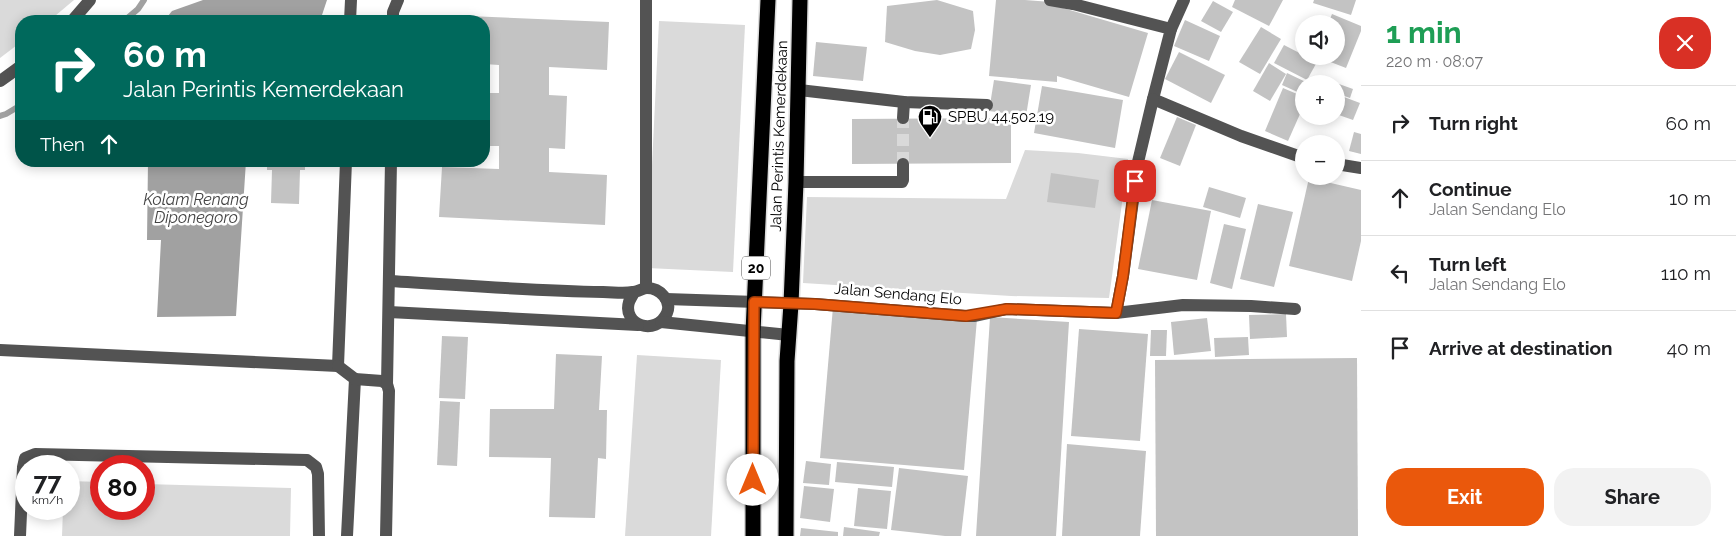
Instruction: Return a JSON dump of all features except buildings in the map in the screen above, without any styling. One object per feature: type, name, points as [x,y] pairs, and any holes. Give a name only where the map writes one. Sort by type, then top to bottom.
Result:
[{"type":"highway","name":"Jalan Perintis Kemerdekaan","points":[[753,536],[753,332],[768,0]]},
{"type":"highway","name":"Jalan Perintis Kemerdekaan","points":[[786,536],[787,360],[796,182],[800,0]]},
{"type":"street","points":[[77,15],[90,0]]},
{"type":"street","points":[[350,15],[351,0]]},
{"type":"street","points":[[393,15],[398,0]]},
{"type":"street","points":[[638,325],[630,315],[628,303],[640,290],[646,0]]},
{"type":"street","points":[[1050,0],[1171,29]]},
{"type":"street","points":[[1116,313],[1123,276],[1138,162],[1171,29],[1184,0]]},
{"type":"street","points":[[0,81],[15,70]]},
{"type":"street","points":[[799,90],[904,102],[987,105]]},
{"type":"street","points":[[1153,99],[1241,136],[1295,155]]},
{"type":"street","points":[[903,118],[904,102]]},
{"type":"street","points":[[796,182],[902,182],[903,164]]},
{"type":"street","points":[[1345,165],[1361,168]]},
{"type":"street","points":[[338,366],[346,167]]},
{"type":"street","points":[[386,536],[391,167]]},
{"type":"street","points":[[389,312],[650,327],[661,322],[668,312],[666,299],[658,290],[597,292],[390,281]]},
{"type":"street","points":[[666,299],[791,304]]},
{"type":"street","name":"Jalan Sendang Elo","points":[[791,304],[815,304],[966,316],[1007,309],[1116,313],[1183,305],[1251,306],[1295,310]]},
{"type":"street","points":[[661,322],[789,334]]},
{"type":"street","points":[[0,350],[338,366],[355,379],[382,381],[387,384]]},
{"type":"street","points":[[347,536],[355,379]]},
{"type":"street","points":[[20,536],[23,467],[25,458],[35,454],[307,460],[316,467],[318,474],[319,536]]},
{"type":"shaded area","points":[[0,0],[74,0],[56,15],[15,15],[15,47],[0,58]]},
{"type":"shaded area","points":[[659,21],[745,25],[733,272],[647,268]]},
{"type":"shaded area","points":[[1025,150],[1078,153],[1128,159],[1109,298],[1011,296],[803,283],[807,197],[1006,199]]},
{"type":"shaded area","points":[[637,355],[721,360],[711,536],[625,536]]},
{"type":"shaded area","points":[[80,481],[90,482],[90,520],[155,520],[155,484],[291,488],[290,536],[62,536],[63,520],[80,520]]},
{"type":"water","points":[[203,0],[327,0],[322,15],[169,15],[172,11]]},
{"type":"water","name":"Kolam Renang Diponegoro","points":[[148,167],[246,167],[236,316],[157,317],[161,240],[147,240]]},
{"type":"waterway","points":[[131,15],[144,0]]},
{"type":"waterway","points":[[0,116],[15,109]]},
{"type":"tunnel","points":[[903,118],[903,164]]},
{"type":"place","name":"SPBU 44.502.19","points":[[930,138]]},
{"type":"route","points":[[753,480],[754,302],[815,304],[966,316],[975,316],[1000,309],[1116,313],[1123,276],[1135,181]]}]
